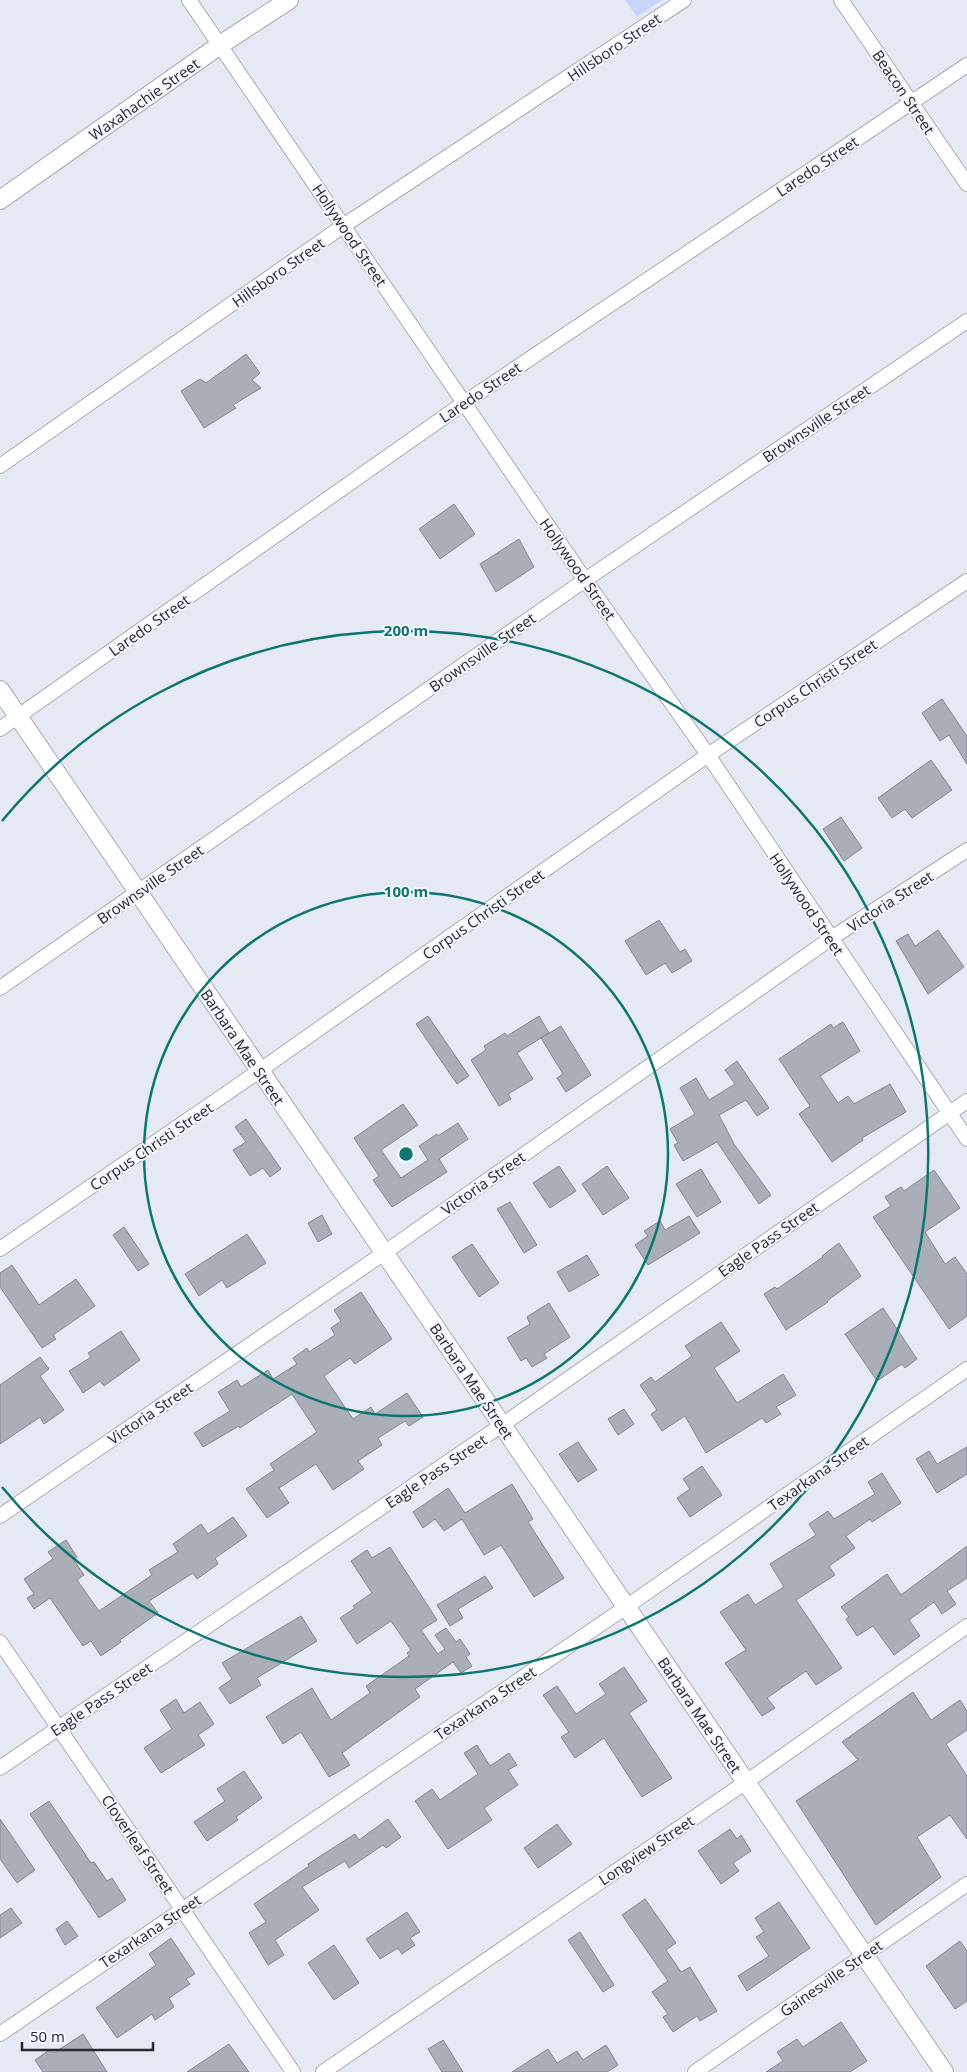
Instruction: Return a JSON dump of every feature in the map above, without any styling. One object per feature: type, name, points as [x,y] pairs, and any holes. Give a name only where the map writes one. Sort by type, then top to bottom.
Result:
[{"type":"street","name":"Hollywood Street","points":[[189,0],[585,580],[708,755],[830,939],[967,1139]]},
{"type":"street","name":"Waxahachie Street","points":[[0,200],[220,45],[289,0]]},
{"type":"street","name":"Hillsboro Street","points":[[0,466],[343,226],[684,0]]},
{"type":"street","name":"Beacon Street","points":[[841,0],[967,184]]},
{"type":"street","name":"Laredo Street","points":[[0,729],[464,403],[967,65]]},
{"type":"street","name":"Brownsville Street","points":[[0,988],[585,580],[967,321]]},
{"type":"street","name":"Corpus Christi Street","points":[[0,1249],[259,1072],[708,755],[967,581]]},
{"type":"street","name":"Barbara Mae Street","points":[[0,690],[139,892],[259,1072],[944,2072]]},
{"type":"street","name":"Victoria Street","points":[[0,1516],[384,1253],[830,939],[967,850]]},
{"type":"street","name":"Eagle Pass Street","points":[[0,1768],[502,1425],[967,1101]]},
{"type":"street","name":"Texarkana Street","points":[[0,2034],[626,1607],[967,1369]]},
{"type":"street","name":"Longview Street","points":[[323,2072],[746,1782],[967,1626]]},
{"type":"street","name":"Cloverleaf Street","points":[[0,1642],[293,2072]]},
{"type":"street","name":"Gainesville Street","points":[[695,2072],[967,1884]]},
{"type":"shaded area","points":[[625,0],[662,0],[637,17]]},
{"type":"building","points":[[246,354],[260,373],[252,380],[261,388],[233,405],[236,408],[204,428],[181,391],[200,379],[206,383]]},
{"type":"building","points":[[454,504],[475,534],[440,559],[419,529]]},
{"type":"building","points":[[519,539],[534,567],[496,592],[480,564]]},
{"type":"building","points":[[942,699],[967,736],[967,764],[949,735],[940,741],[922,713]]},
{"type":"building","points":[[931,760],[952,790],[912,818],[905,809],[892,818],[878,798]]},
{"type":"building","points":[[841,817],[862,848],[844,861],[823,829]]},
{"type":"building","points":[[659,920],[680,952],[685,949],[692,961],[672,973],[665,963],[646,975],[625,941]]},
{"type":"building","points":[[938,930],[964,967],[928,994],[896,941],[908,934],[915,946]]},
{"type":"building","points":[[428,1016],[469,1076],[457,1084],[416,1024]]},
{"type":"building","points":[[539,1016],[549,1033],[517,1053],[533,1079],[508,1094],[511,1099],[499,1106],[471,1060],[486,1050],[484,1046],[505,1033],[507,1036]]},
{"type":"building","points":[[843,1022],[860,1051],[820,1076],[838,1103],[848,1096],[854,1104],[890,1084],[906,1112],[862,1138],[863,1140],[832,1162],[799,1114],[810,1106],[779,1059],[831,1024],[833,1028]]},
{"type":"building","points":[[561,1026],[591,1075],[566,1092],[557,1078],[563,1074],[541,1038]]},
{"type":"building","points":[[737,1061],[769,1108],[757,1116],[746,1100],[719,1115],[734,1144],[771,1195],[759,1204],[717,1142],[683,1161],[674,1145],[678,1143],[670,1129],[695,1114],[680,1088],[696,1078],[709,1100],[735,1084],[725,1070]]},
{"type":"building","points":[[403,1104],[418,1125],[381,1150],[401,1178],[428,1160],[419,1146],[437,1134],[438,1136],[458,1123],[468,1139],[439,1159],[447,1172],[392,1207],[373,1180],[379,1176],[354,1138]]},
{"type":"building","points":[[246,1119],[281,1169],[270,1177],[263,1168],[250,1176],[233,1150],[246,1142],[235,1127]]},
{"type":"building","points":[[559,1166],[576,1191],[550,1208],[533,1183]]},
{"type":"building","points":[[607,1166],[629,1198],[603,1215],[582,1184]]},
{"type":"building","points":[[701,1169],[721,1202],[697,1217],[676,1184]]},
{"type":"building","points":[[934,1170],[960,1208],[925,1232],[945,1264],[955,1257],[967,1274],[967,1316],[949,1329],[873,1217],[891,1206],[885,1197],[901,1187],[904,1191]]},
{"type":"building","points":[[510,1202],[537,1245],[524,1253],[497,1209]]},
{"type":"building","points":[[322,1215],[332,1234],[318,1242],[308,1223]]},
{"type":"building","points":[[689,1216],[700,1233],[648,1265],[635,1245],[648,1236],[644,1231],[660,1221],[665,1230]]},
{"type":"building","points":[[124,1227],[149,1264],[138,1271],[113,1235]]},
{"type":"building","points":[[247,1234],[266,1263],[227,1288],[222,1280],[199,1296],[185,1274]]},
{"type":"building","points":[[839,1243],[861,1276],[828,1302],[786,1330],[764,1294],[775,1287],[777,1289],[823,1257]]},
{"type":"building","points":[[472,1244],[499,1283],[479,1297],[452,1257]]},
{"type":"building","points":[[587,1255],[599,1275],[569,1292],[557,1272]]},
{"type":"building","points":[[12,1265],[39,1305],[76,1279],[95,1306],[53,1335],[56,1339],[42,1348],[0,1287],[0,1273]]},
{"type":"building","points":[[361,1292],[392,1339],[355,1364],[350,1358],[324,1376],[353,1419],[371,1407],[375,1414],[407,1393],[423,1417],[409,1426],[405,1421],[378,1438],[382,1445],[358,1461],[364,1469],[333,1490],[316,1464],[279,1488],[289,1503],[267,1518],[246,1489],[274,1470],[270,1464],[317,1432],[292,1394],[240,1428],[239,1426],[203,1447],[194,1433],[230,1411],[218,1392],[237,1380],[241,1387],[268,1370],[273,1379],[297,1364],[293,1358],[307,1348],[309,1352],[335,1335],[331,1328],[341,1321],[334,1310]]},
{"type":"building","points":[[549,1303],[570,1337],[544,1354],[547,1358],[532,1367],[526,1358],[521,1361],[507,1338],[530,1324],[527,1317]]},
{"type":"building","points":[[883,1308],[917,1359],[905,1368],[902,1364],[877,1381],[845,1334]]},
{"type":"building","points":[[721,1322],[740,1351],[714,1368],[737,1403],[783,1374],[796,1395],[776,1407],[781,1414],[766,1423],[762,1418],[706,1453],[685,1416],[662,1431],[651,1414],[657,1410],[640,1385],[651,1377],[655,1382],[692,1356],[685,1346]]},
{"type":"building","points":[[121,1331],[140,1360],[104,1386],[100,1381],[83,1393],[69,1371],[91,1357],[88,1353]]},
{"type":"building","points":[[40,1357],[49,1369],[40,1376],[64,1410],[44,1424],[40,1417],[0,1444],[0,1385]]},
{"type":"building","points":[[624,1409],[634,1424],[618,1435],[608,1419]]},
{"type":"building","points":[[578,1442],[597,1470],[578,1482],[559,1454]]},
{"type":"building","points":[[967,1447],[967,1474],[937,1493],[916,1459],[929,1451],[937,1464]]},
{"type":"building","points":[[702,1466],[722,1495],[690,1517],[677,1498],[690,1489],[683,1479]]},
{"type":"building","points":[[882,1473],[901,1503],[872,1522],[870,1519],[846,1536],[855,1548],[829,1566],[835,1575],[796,1600],[842,1668],[816,1685],[806,1671],[767,1698],[775,1708],[762,1716],[725,1663],[746,1650],[720,1612],[748,1594],[755,1605],[784,1587],[770,1564],[816,1535],[809,1524],[828,1511],[834,1519],[875,1494],[868,1482]]},
{"type":"building","points":[[512,1484],[533,1519],[528,1522],[564,1578],[534,1597],[501,1545],[484,1555],[462,1519],[444,1531],[435,1519],[423,1528],[413,1512],[448,1488],[465,1513]]},
{"type":"building","points":[[233,1517],[247,1536],[215,1558],[218,1564],[197,1579],[193,1573],[149,1601],[158,1613],[101,1656],[91,1641],[83,1646],[50,1598],[34,1609],[27,1598],[34,1594],[24,1579],[53,1559],[48,1552],[66,1540],[77,1557],[73,1559],[84,1575],[77,1580],[99,1611],[152,1575],[149,1570],[178,1552],[173,1544],[201,1524],[208,1534]]},
{"type":"building","points":[[967,1546],[967,1578],[947,1591],[956,1604],[942,1614],[934,1602],[909,1620],[920,1636],[894,1655],[873,1626],[857,1636],[846,1619],[849,1617],[841,1607],[887,1574],[901,1595]]},
{"type":"building","points":[[390,1547],[437,1620],[421,1630],[438,1654],[445,1649],[435,1635],[446,1628],[456,1642],[460,1639],[470,1654],[466,1657],[472,1666],[461,1673],[453,1662],[415,1689],[420,1697],[342,1753],[350,1765],[329,1777],[301,1732],[283,1744],[266,1717],[312,1688],[331,1720],[370,1693],[366,1686],[409,1656],[407,1653],[411,1650],[391,1621],[357,1644],[340,1618],[372,1593],[351,1561],[367,1550],[372,1558]]},
{"type":"building","points":[[485,1576],[493,1588],[458,1609],[463,1618],[450,1626],[437,1605]]},
{"type":"building","points":[[301,1616],[317,1641],[257,1678],[261,1685],[230,1704],[219,1688],[232,1679],[222,1663]]},
{"type":"building","points":[[624,1667],[647,1701],[629,1713],[672,1778],[642,1797],[604,1738],[575,1758],[561,1737],[569,1732],[543,1695],[557,1686],[576,1714],[606,1694],[599,1684]]},
{"type":"building","points":[[913,1692],[931,1720],[960,1700],[967,1711],[967,1730],[946,1744],[967,1776],[967,1839],[950,1815],[917,1837],[941,1877],[876,1925],[796,1801],[858,1760],[842,1742]]},
{"type":"building","points":[[176,1699],[184,1713],[200,1702],[214,1724],[198,1735],[205,1745],[161,1773],[144,1748],[172,1729],[160,1710]]},
{"type":"building","points":[[477,1745],[490,1766],[509,1753],[517,1765],[508,1770],[518,1785],[484,1808],[492,1820],[448,1849],[415,1801],[432,1789],[440,1800],[478,1774],[464,1753]]},
{"type":"building","points":[[244,1771],[262,1798],[236,1817],[238,1820],[207,1841],[194,1822],[225,1801],[217,1789]]},
{"type":"building","points":[[49,1801],[91,1863],[94,1862],[107,1881],[112,1878],[126,1900],[99,1918],[30,1814]]},
{"type":"building","points":[[0,1819],[35,1870],[17,1883],[0,1859]]},
{"type":"building","points":[[388,1819],[401,1837],[386,1848],[383,1845],[349,1868],[345,1861],[302,1887],[319,1910],[275,1940],[284,1955],[268,1965],[249,1933],[266,1922],[254,1904],[309,1866],[308,1864],[355,1834],[359,1840]]},
{"type":"building","points":[[557,1824],[572,1844],[538,1868],[524,1848]]},
{"type":"building","points":[[730,1829],[737,1839],[741,1835],[751,1851],[733,1863],[739,1871],[721,1884],[698,1851]]},
{"type":"building","points":[[645,1899],[676,1943],[666,1950],[681,1972],[690,1967],[717,2011],[700,2021],[697,2016],[673,2032],[663,2017],[668,2014],[652,1992],[668,1981],[622,1915]]},
{"type":"building","points":[[779,1902],[810,1948],[747,1991],[738,1976],[769,1956],[756,1937],[764,1932],[755,1918]]},
{"type":"building","points":[[11,1908],[22,1923],[0,1938],[0,1915]]},
{"type":"building","points":[[407,1912],[420,1932],[410,1938],[415,1945],[402,1954],[398,1948],[380,1959],[366,1939]]},
{"type":"building","points":[[67,1921],[78,1936],[65,1945],[56,1929]]},
{"type":"building","points":[[580,1932],[614,1985],[603,1992],[568,1940]]},
{"type":"building","points":[[171,1938],[195,1974],[186,1979],[190,1984],[169,1998],[174,2007],[155,2020],[152,2014],[117,2038],[96,2008],[156,1965],[149,1954]]},
{"type":"building","points":[[960,1941],[967,1951],[967,2001],[955,2009],[926,1966]]},
{"type":"building","points":[[334,1945],[359,1983],[334,2000],[308,1963]]},
{"type":"building","points":[[841,2022],[867,2061],[850,2072],[766,2072],[783,2061],[777,2052],[797,2039],[803,2047]]},
{"type":"building","points":[[83,2034],[107,2072],[43,2072],[35,2060],[51,2049],[54,2053]]},
{"type":"building","points":[[443,2040],[463,2072],[442,2072],[428,2049]]},
{"type":"building","points":[[229,2044],[249,2072],[187,2072]]},
{"type":"building","points":[[606,2045],[618,2065],[607,2072],[512,2072],[548,2049],[557,2063],[577,2051],[583,2060]]}]
